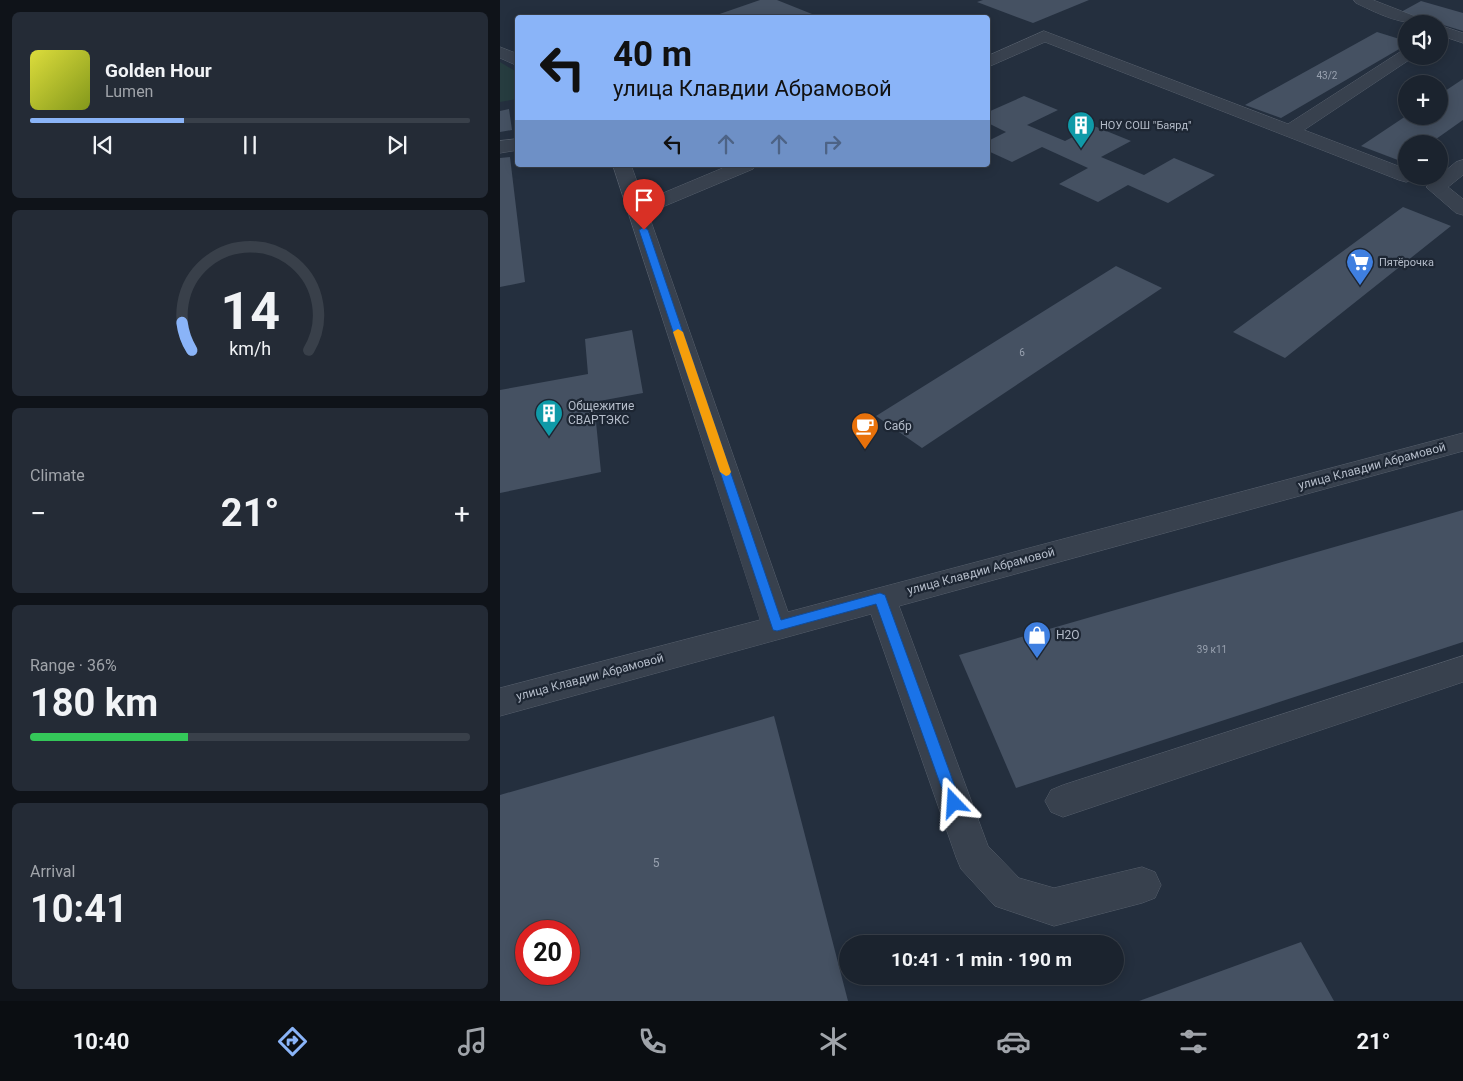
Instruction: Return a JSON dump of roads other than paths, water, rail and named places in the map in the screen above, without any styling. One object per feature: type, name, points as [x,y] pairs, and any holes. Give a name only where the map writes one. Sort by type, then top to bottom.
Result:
[{"type":"street","points":[[1366,1],[1400,15]]},
{"type":"street","points":[[1448,33],[1463,38]]},
{"type":"street","points":[[990,61],[1044,36],[1398,173]]},
{"type":"street","points":[[500,52],[515,60]]},
{"type":"street","points":[[1290,131],[1398,60]]},
{"type":"street","points":[[500,147],[515,144]]},
{"type":"street","points":[[1436,188],[1463,166]]},
{"type":"street","points":[[623,167],[777,626]]},
{"type":"street","points":[[637,211],[741,167]]},
{"type":"street","points":[[1429,185],[1436,188],[1463,209]]},
{"type":"street","name":"улица Клавдии Абрамовой","points":[[500,702],[1463,442]]},
{"type":"street","points":[[880,598],[974,857],[1008,893],[1054,907],[1142,885]]},
{"type":"street","points":[[1063,800],[1463,669]]},
{"type":"place","name":"НОУ СОШ \"Баярд\"","points":[[1081,149]]},
{"type":"place","name":"Пятёрочка","points":[[1360,286]]},
{"type":"place","name":"Общежитие СВАРТЭКС","points":[[549,437]]},
{"type":"place","name":"Сабр","points":[[865,450]]},
{"type":"place","name":"H2O","points":[[1037,659]]}]
